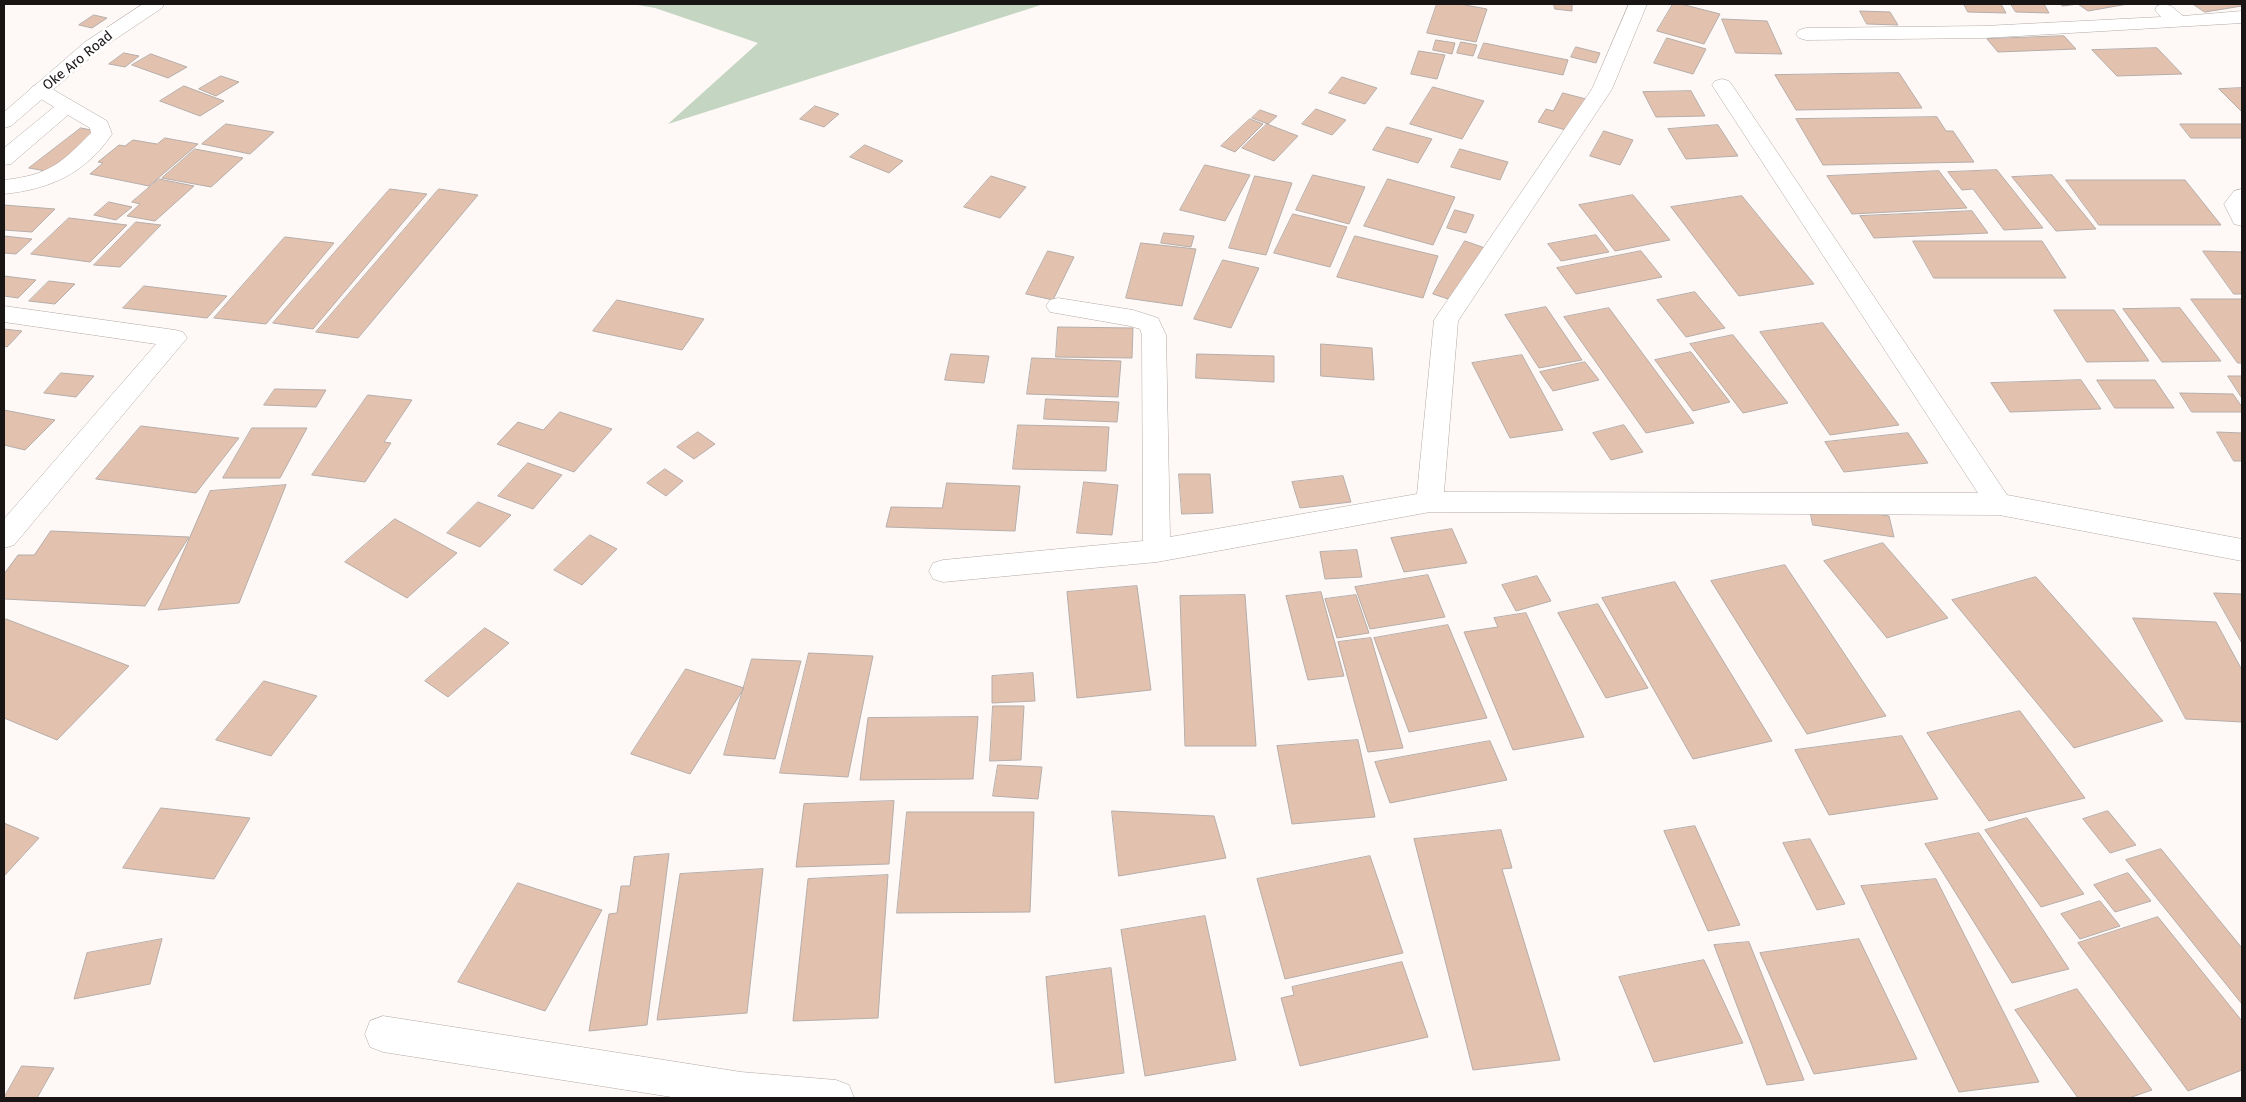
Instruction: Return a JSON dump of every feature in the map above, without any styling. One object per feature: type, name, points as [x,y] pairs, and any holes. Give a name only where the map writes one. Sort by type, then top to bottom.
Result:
[{"type":"street","name":"Oke Aro Road","points":[[4,122],[92,46],[155,4]]},
{"type":"street","points":[[1430,502],[1446,320],[1602,89],[1638,4]]},
{"type":"street","points":[[2154,4],[2179,22]]},
{"type":"street","points":[[1806,34],[1984,32],[2242,17]]},
{"type":"street","points":[[1722,85],[1999,504]]},
{"type":"street","points":[[4,187],[30,185],[52,179],[69,168],[102,134],[100,125],[40,90]]},
{"type":"street","points":[[4,159],[67,106]]},
{"type":"street","points":[[2242,196],[2235,204],[2242,218]]},
{"type":"street","points":[[1058,306],[1133,318],[1150,324],[1154,335],[1157,550]]},
{"type":"street","points":[[4,314],[175,338],[4,537]]},
{"type":"street","points":[[943,571],[1157,550],[1430,502],[1999,504],[2242,550]]},
{"type":"street","points":[[383,1034],[741,1090],[836,1098]]},
{"type":"green space","points":[[632,4],[1044,4],[668,124],[758,43],[655,8]]},
{"type":"building","points":[[1437,4],[1460,4],[1487,9],[1476,42],[1427,33]]},
{"type":"building","points":[[1554,4],[1572,4],[1572,11],[1555,9]]},
{"type":"building","points":[[1673,4],[1681,4],[1720,14],[1704,44],[1657,31]]},
{"type":"building","points":[[1964,4],[2001,4],[2006,13],[1968,12]]},
{"type":"building","points":[[2011,4],[2044,4],[2049,13],[2016,12]]},
{"type":"building","points":[[2060,4],[2078,4],[2063,6]]},
{"type":"building","points":[[2078,4],[2128,4],[2088,11]]},
{"type":"building","points":[[2193,4],[2242,4],[2242,6],[2205,12]]},
{"type":"building","points":[[1860,11],[1890,12],[1898,25],[1867,24]]},
{"type":"building","points":[[94,15],[107,18],[92,28],[79,25]]},
{"type":"building","points":[[1722,19],[1767,21],[1782,54],[1736,53]]},
{"type":"building","points":[[2064,36],[2076,49],[1998,52],[1987,39]]},
{"type":"building","points":[[1667,38],[1706,49],[1693,74],[1654,63]]},
{"type":"building","points":[[1436,40],[1455,43],[1452,54],[1433,50]]},
{"type":"building","points":[[1461,42],[1477,45],[1473,56],[1457,53]]},
{"type":"building","points":[[1484,43],[1568,60],[1563,75],[1478,58]]},
{"type":"building","points":[[1576,47],[1600,53],[1596,63],[1571,57]]},
{"type":"building","points":[[2157,48],[2182,74],[2117,76],[2092,50]]},
{"type":"building","points":[[1419,51],[1445,55],[1437,79],[1411,74]]},
{"type":"building","points":[[124,53],[139,56],[125,67],[109,64]]},
{"type":"building","points":[[151,54],[187,67],[168,78],[132,65]]},
{"type":"building","points":[[1899,73],[1922,108],[1796,110],[1775,75]]},
{"type":"building","points":[[221,76],[239,82],[216,96],[199,89]]},
{"type":"building","points":[[1342,77],[1377,88],[1365,104],[1329,93]]},
{"type":"building","points":[[184,86],[224,101],[200,116],[160,101]]},
{"type":"building","points":[[1433,87],[1484,101],[1462,139],[1410,124]]},
{"type":"building","points":[[2242,88],[2242,112],[2219,89]]},
{"type":"building","points":[[1691,91],[1705,116],[1656,117],[1643,92]]},
{"type":"building","points":[[1563,93],[1586,99],[1569,131],[1538,122],[1546,109],[1553,111]]},
{"type":"building","points":[[815,106],[839,114],[824,127],[800,119]]},
{"type":"building","points":[[1316,109],[1346,120],[1332,135],[1302,124]]},
{"type":"building","points":[[1260,110],[1277,116],[1268,124],[1252,118]]},
{"type":"building","points":[[1937,117],[1946,131],[1953,131],[1974,162],[1823,165],[1796,119]]},
{"type":"building","points":[[1250,119],[1263,124],[1235,152],[1221,146]]},
{"type":"building","points":[[226,124],[274,132],[250,154],[202,144]]},
{"type":"building","points":[[1267,124],[1298,136],[1274,161],[1242,148]]},
{"type":"building","points":[[2180,124],[2242,124],[2242,138],[2191,138]]},
{"type":"building","points":[[1718,125],[1738,156],[1686,159],[1668,129]]},
{"type":"building","points":[[1387,127],[1432,139],[1418,163],[1373,150]]},
{"type":"building","points":[[81,128],[101,132],[51,172],[29,168]]},
{"type":"building","points":[[1604,131],[1633,140],[1620,165],[1590,156]]},
{"type":"building","points":[[165,138],[198,144],[149,186],[90,174],[103,163],[98,162],[119,145],[125,146],[133,140],[157,144]]},
{"type":"building","points":[[865,145],[903,161],[889,173],[850,157]]},
{"type":"building","points":[[195,149],[243,158],[211,187],[162,178]]},
{"type":"building","points":[[1460,149],[1508,162],[1500,180],[1451,167]]},
{"type":"building","points":[[1205,165],[1250,175],[1225,221],[1180,210]]},
{"type":"building","points":[[1997,170],[2043,228],[2004,230],[1973,189],[1962,190],[1948,172]]},
{"type":"building","points":[[1939,171],[1967,208],[1852,214],[1827,176]]},
{"type":"building","points":[[1313,175],[1365,187],[1349,224],[1296,210]]},
{"type":"building","points":[[2052,175],[2096,229],[2056,231],[2012,177]]},
{"type":"building","points":[[991,176],[1026,187],[1000,218],[964,207]]},
{"type":"building","points":[[1255,176],[1292,183],[1266,255],[1229,248]]},
{"type":"building","points":[[159,179],[194,186],[155,221],[127,216],[140,204],[132,202]]},
{"type":"building","points":[[1388,179],[1455,197],[1433,245],[1364,226]]},
{"type":"building","points":[[2066,180],[2185,180],[2221,225],[2099,225]]},
{"type":"building","points":[[390,189],[427,194],[313,329],[273,323]]},
{"type":"building","points":[[439,189],[478,195],[358,338],[316,332]]},
{"type":"building","points":[[1633,195],[1670,240],[1615,251],[1579,205]]},
{"type":"building","points":[[1742,196],[1814,284],[1739,296],[1671,207]]},
{"type":"building","points":[[109,202],[132,207],[116,220],[94,215]]},
{"type":"building","points":[[4,205],[55,209],[32,232],[4,230]]},
{"type":"building","points":[[1455,210],[1474,215],[1466,233],[1447,228]]},
{"type":"building","points":[[1972,211],[1988,233],[1874,238],[1860,216]]},
{"type":"building","points":[[1293,214],[1347,227],[1330,267],[1274,253]]},
{"type":"building","points":[[69,218],[127,225],[90,262],[31,254]]},
{"type":"building","points":[[136,222],[161,225],[120,267],[94,265]]},
{"type":"building","points":[[1164,233],[1194,236],[1191,247],[1161,243]]},
{"type":"building","points":[[1596,235],[1609,252],[1561,261],[1548,244]]},
{"type":"building","points":[[4,236],[32,239],[16,254],[4,253]]},
{"type":"building","points":[[1355,236],[1438,256],[1423,298],[1337,277]]},
{"type":"building","points":[[285,237],[334,243],[266,324],[214,318]]},
{"type":"building","points":[[1465,241],[1485,248],[1454,301],[1433,294]]},
{"type":"building","points":[[1913,241],[2042,241],[2066,278],[1934,278]]},
{"type":"building","points":[[1141,243],[1196,249],[1182,306],[1126,298]]},
{"type":"building","points":[[1048,251],[1074,257],[1053,300],[1026,294]]},
{"type":"building","points":[[1641,251],[1662,277],[1576,294],[1557,268]]},
{"type":"building","points":[[2203,251],[2242,252],[2242,294],[2234,294]]},
{"type":"building","points":[[1223,260],[1259,268],[1231,328],[1194,319]]},
{"type":"building","points":[[4,276],[36,280],[18,298],[4,296]]},
{"type":"building","points":[[49,281],[75,284],[55,304],[29,301]]},
{"type":"building","points":[[144,286],[227,296],[207,318],[123,308]]},
{"type":"building","points":[[1695,292],[1725,328],[1686,337],[1657,300]]},
{"type":"building","points":[[2191,299],[2242,299],[2242,363],[2238,363]]},
{"type":"building","points":[[617,300],[704,319],[682,350],[593,331]]},
{"type":"building","points":[[1546,307],[1582,360],[1539,368],[1505,315]]},
{"type":"building","points":[[1609,308],[1694,423],[1646,433],[1564,317]]},
{"type":"building","points":[[2180,308],[2221,361],[2162,362],[2123,309]]},
{"type":"building","points":[[2054,310],[2114,310],[2149,361],[2087,362]]},
{"type":"building","points":[[1823,323],[1899,425],[1830,435],[1760,332]]},
{"type":"building","points":[[1058,327],[1133,328],[1132,358],[1056,357]]},
{"type":"building","points":[[4,329],[22,331],[7,347],[4,346]]},
{"type":"building","points":[[1733,335],[1788,403],[1743,413],[1690,344]]},
{"type":"building","points":[[1321,344],[1372,348],[1374,380],[1321,376]]},
{"type":"building","points":[[1691,352],[1730,402],[1693,411],[1655,360]]},
{"type":"building","points":[[951,354],[989,356],[984,383],[945,380]]},
{"type":"building","points":[[1197,354],[1274,356],[1274,382],[1196,378]]},
{"type":"building","points":[[1522,355],[1563,430],[1510,438],[1472,363]]},
{"type":"building","points":[[1032,358],[1121,361],[1118,397],[1027,394]]},
{"type":"building","points":[[1585,362],[1599,380],[1553,391],[1540,372]]},
{"type":"building","points":[[61,373],[94,376],[76,397],[44,393]]},
{"type":"building","points":[[2228,376],[2242,376],[2242,398]]},
{"type":"building","points":[[2081,380],[2101,409],[2010,412],[1991,383]]},
{"type":"building","points":[[2097,380],[2155,380],[2174,408],[2115,408]]},
{"type":"building","points":[[275,389],[326,390],[316,407],[264,405]]},
{"type":"building","points":[[2180,393],[2233,394],[2242,407],[2242,412],[2192,412]]},
{"type":"building","points":[[368,395],[412,400],[384,442],[391,443],[365,482],[312,475]]},
{"type":"building","points":[[1046,399],[1119,402],[1117,422],[1044,419]]},
{"type":"building","points":[[4,410],[55,420],[25,450],[4,445]]},
{"type":"building","points":[[560,412],[612,429],[574,472],[497,444],[518,422],[543,430]]},
{"type":"building","points":[[1018,425],[1109,427],[1106,471],[1013,469]]},
{"type":"building","points":[[1624,425],[1643,452],[1611,460],[1593,433]]},
{"type":"building","points":[[141,426],[239,438],[196,493],[96,479]]},
{"type":"building","points":[[252,428],[307,428],[280,478],[223,478]]},
{"type":"building","points":[[698,432],[715,444],[694,459],[677,447]]},
{"type":"building","points":[[2217,432],[2242,433],[2242,461],[2234,461]]},
{"type":"building","points":[[1908,433],[1928,463],[1844,472],[1825,442]]},
{"type":"building","points":[[528,463],[562,475],[533,509],[498,496]]},
{"type":"building","points":[[665,469],[683,481],[666,496],[647,483]]},
{"type":"building","points":[[1179,474],[1210,474],[1213,513],[1182,514]]},
{"type":"building","points":[[1343,476],[1351,502],[1300,508],[1292,482]]},
{"type":"building","points":[[1084,482],[1118,485],[1112,535],[1077,533]]},
{"type":"building","points":[[947,483],[1020,486],[1015,531],[886,527],[891,507],[942,508]]},
{"type":"building","points":[[286,485],[239,603],[158,610],[210,491]]},
{"type":"building","points":[[478,502],[511,515],[480,547],[447,533]]},
{"type":"building","points":[[1809,505],[1889,516],[1894,537],[1813,525]]},
{"type":"building","points":[[395,519],[457,553],[407,598],[345,562]]},
{"type":"building","points":[[1452,529],[1467,563],[1404,572],[1391,538]]},
{"type":"building","points":[[51,531],[189,537],[145,606],[4,599],[4,574],[18,555],[34,555]]},
{"type":"building","points":[[590,535],[617,549],[582,585],[554,570]]},
{"type":"building","points":[[1883,543],[1948,618],[1887,638],[1824,561]]},
{"type":"building","points":[[1357,550],[1362,577],[1325,579],[1320,552]]},
{"type":"building","points":[[1785,565],[1886,716],[1807,734],[1711,581]]},
{"type":"building","points":[[1428,575],[1445,617],[1370,629],[1355,587]]},
{"type":"building","points":[[1537,576],[1551,601],[1516,611],[1502,585]]},
{"type":"building","points":[[2036,577],[2163,721],[2074,748],[1952,600]]},
{"type":"building","points":[[1675,582],[1772,741],[1693,759],[1602,598]]},
{"type":"building","points":[[1137,586],[1151,690],[1077,698],[1067,592]]},
{"type":"building","points":[[1321,592],[1344,676],[1308,680],[1286,596]]},
{"type":"building","points":[[2214,593],[2242,594],[2242,643]]},
{"type":"building","points":[[1245,595],[1256,746],[1185,746],[1180,596]]},
{"type":"building","points":[[1356,595],[1369,633],[1337,638],[1325,599]]},
{"type":"building","points":[[1598,604],[1648,688],[1606,698],[1558,613]]},
{"type":"building","points":[[1526,613],[1584,737],[1513,750],[1464,632],[1498,627],[1494,618]]},
{"type":"building","points":[[2133,618],[2216,622],[2242,670],[2242,722],[2186,719]]},
{"type":"building","points":[[6,619],[129,666],[57,740],[4,718],[4,621]]},
{"type":"building","points":[[1448,625],[1487,718],[1409,732],[1374,638]]},
{"type":"building","points":[[485,628],[509,643],[448,697],[425,681]]},
{"type":"building","points":[[1371,638],[1403,748],[1368,752],[1338,642]]},
{"type":"building","points":[[809,653],[873,656],[848,777],[780,773]]},
{"type":"building","points":[[752,659],[801,661],[775,759],[724,755]]},
{"type":"building","points":[[686,669],[744,688],[690,774],[631,754]]},
{"type":"building","points":[[1033,673],[1035,701],[992,703],[992,676]]},
{"type":"building","points":[[264,681],[317,696],[271,756],[216,740]]},
{"type":"building","points":[[993,706],[1024,706],[1021,760],[990,761]]},
{"type":"building","points":[[2020,711],[2085,798],[1989,821],[1927,733]]},
{"type":"building","points":[[978,717],[973,779],[860,780],[868,718]]},
{"type":"building","points":[[1902,736],[1938,799],[1829,815],[1795,750]]},
{"type":"building","points":[[1358,740],[1375,817],[1292,824],[1277,746]]},
{"type":"building","points":[[1490,741],[1507,780],[1390,803],[1375,762]]},
{"type":"building","points":[[998,765],[1042,767],[1038,799],[993,796]]},
{"type":"building","points":[[894,801],[889,864],[796,867],[804,804]]},
{"type":"building","points":[[161,808],[250,818],[214,879],[123,868]]},
{"type":"building","points":[[1112,811],[1214,816],[1226,858],[1119,876]]},
{"type":"building","points":[[2108,811],[2136,845],[2110,853],[2083,819]]},
{"type":"building","points":[[907,812],[1034,812],[1030,912],[897,913]]},
{"type":"building","points":[[2027,818],[2084,894],[2041,907],[1985,830]]},
{"type":"building","points":[[4,823],[39,838],[4,876]]},
{"type":"building","points":[[1695,826],[1740,925],[1708,931],[1664,831]]},
{"type":"building","points":[[1501,830],[1512,868],[1502,869],[1560,1060],[1473,1070],[1414,839]]},
{"type":"building","points":[[1979,833],[2069,969],[2012,983],[1925,844]]},
{"type":"building","points":[[1810,839],[1845,904],[1817,910],[1783,843]]},
{"type":"building","points":[[2161,849],[2242,948],[2242,1004],[2126,860]]},
{"type":"building","points":[[669,854],[647,1025],[589,1031],[609,914],[617,913],[621,886],[630,886],[634,857]]},
{"type":"building","points":[[1370,856],[1403,953],[1285,979],[1257,879]]},
{"type":"building","points":[[763,869],[747,1013],[657,1020],[680,874]]},
{"type":"building","points":[[2128,873],[2151,901],[2115,912],[2094,885]]},
{"type":"building","points":[[888,875],[878,1018],[793,1021],[808,879]]},
{"type":"building","points":[[1936,879],[2039,1082],[1959,1092],[1861,886]]},
{"type":"building","points":[[518,883],[602,910],[545,1011],[458,982]]},
{"type":"building","points":[[2100,901],[2120,926],[2080,939],[2061,914]]},
{"type":"building","points":[[1205,916],[1236,1060],[1145,1076],[1121,930]]},
{"type":"building","points":[[2158,917],[2242,1021],[2242,1070],[2188,1091],[2078,943]]},
{"type":"building","points":[[162,939],[150,984],[74,999],[87,953]]},
{"type":"building","points":[[1859,939],[1917,1059],[1814,1074],[1760,953]]},
{"type":"building","points":[[1749,942],[1804,1080],[1767,1085],[1714,945]]},
{"type":"building","points":[[1704,960],[1743,1043],[1654,1062],[1619,977]]},
{"type":"building","points":[[1402,962],[1428,1037],[1300,1066],[1281,998],[1294,995],[1292,987]]},
{"type":"building","points":[[1111,968],[1124,1073],[1055,1083],[1046,977]]},
{"type":"building","points":[[2077,989],[2152,1090],[2129,1098],[2078,1098],[2015,1010]]},
{"type":"building","points":[[22,1066],[54,1068],[37,1098],[4,1098]]}]
